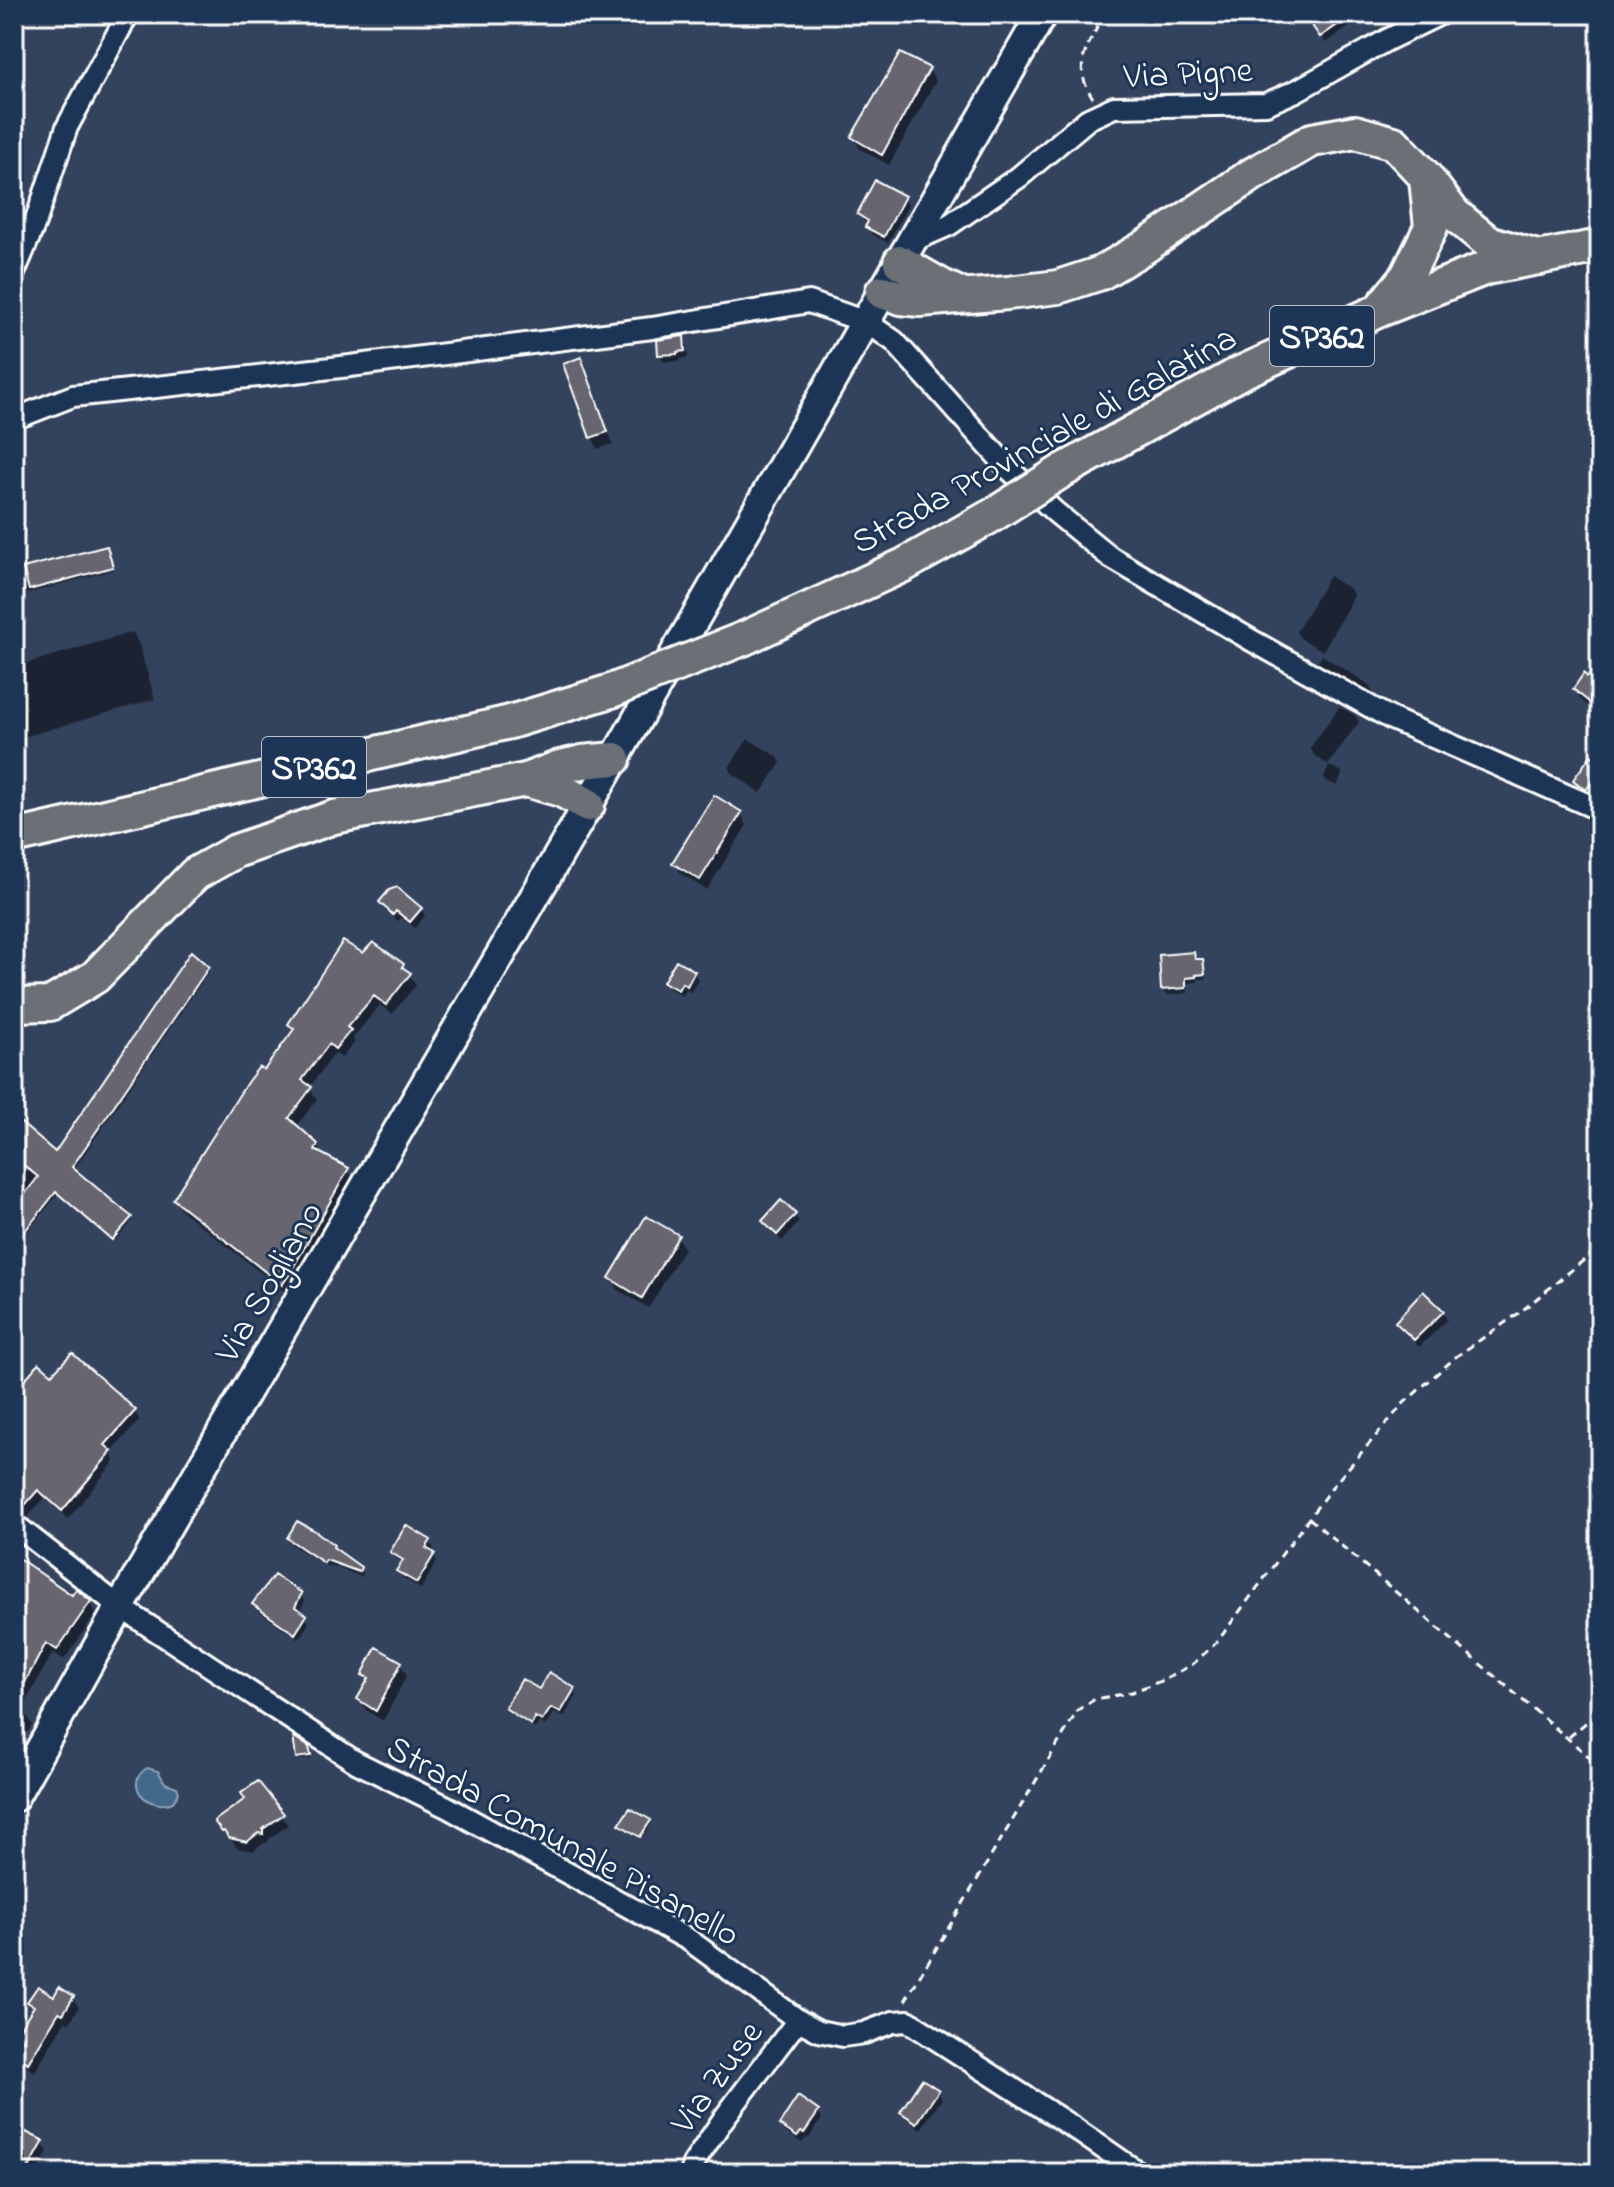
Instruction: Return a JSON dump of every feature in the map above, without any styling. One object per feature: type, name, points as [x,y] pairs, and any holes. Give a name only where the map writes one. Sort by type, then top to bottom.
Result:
[{"type":"main road","points":[[526,780],[561,790],[588,805],[1042,14]]},
{"type":"main road","points":[[882,292],[920,300],[1058,287],[1101,273],[1253,174],[1312,140],[1355,132],[1394,143],[1454,214],[1488,242],[1540,258]]},
{"type":"main road","points":[[1380,310],[1407,276],[1431,227],[1425,176]]},
{"type":"main road","name":"Strada Provinciale di Galatina","points":[[22,838],[510,722],[611,691],[745,638],[904,565],[993,515],[1062,471],[1240,373],[1380,310],[1486,268],[1600,246]]},
{"type":"main road","points":[[906,251],[920,272],[964,296]]},
{"type":"main road","points":[[14,1005],[50,1004],[95,977],[195,874],[236,851],[334,817],[526,780],[560,767],[614,759]]},
{"type":"main road","name":"Via Sogliano","points":[[14,1797],[120,1607],[588,805]]},
{"type":"street","points":[[14,273],[35,223],[67,127],[128,14]]},
{"type":"street","name":"Via Pigne","points":[[906,251],[1019,177],[1088,119],[1114,107],[1266,104],[1440,14]]},
{"type":"street","points":[[14,419],[73,396],[637,330],[809,302],[866,322],[894,341],[1011,471],[1110,557],[1392,719],[1600,810]]},
{"type":"street","name":"Strada Comunale Pisanello","points":[[14,1524],[120,1607],[356,1762],[447,1807],[689,1940],[798,2020],[819,2031],[843,2036],[864,2033],[893,2022]]},
{"type":"street","name":"Via Zuse","points":[[692,2173],[693,2164],[724,2118],[798,2020]]},
{"type":"street","points":[[893,2022],[908,2021],[1139,2173]]},
{"type":"path","points":[[1104,14],[1082,60],[1083,83],[1095,100],[1114,107]]},
{"type":"path","points":[[893,2022],[1078,1710],[1095,1699],[1129,1693],[1166,1679],[1193,1664],[1217,1642],[1332,1487],[1404,1403],[1457,1356],[1519,1313],[1600,1247]]},
{"type":"path","points":[[1309,1518],[1600,1766]]},
{"type":"path","points":[[1569,1737],[1600,1706]]},
{"type":"water","points":[[147,1768],[158,1771],[165,1783],[177,1787],[179,1793],[173,1802],[155,1803],[141,1795],[137,1781]]},
{"type":"building","points":[[1325,14],[1353,14],[1320,37],[1311,24]]},
{"type":"building","points":[[900,53],[930,68],[882,155],[851,137]]},
{"type":"building","points":[[875,180],[905,196],[884,237],[865,227],[868,221],[857,214]]},
{"type":"building","points":[[684,336],[685,351],[658,355],[657,340]]},
{"type":"building","points":[[581,357],[608,432],[590,438],[563,364]]},
{"type":"building","points":[[107,546],[113,567],[29,590],[23,568]]},
{"type":"building","points":[[1600,663],[1600,711],[1573,689],[1584,673],[1587,677]]},
{"type":"building","points":[[1591,755],[1600,763],[1600,770],[1586,790],[1573,780]]},
{"type":"building","points":[[714,795],[742,812],[700,880],[672,863]]},
{"type":"building","points":[[397,887],[422,908],[410,922],[396,911],[393,915],[379,902],[389,890]]},
{"type":"building","points":[[343,941],[363,953],[373,942],[404,964],[402,967],[411,973],[386,1005],[374,996],[347,1027],[351,1030],[335,1049],[329,1044],[302,1080],[312,1087],[289,1118],[318,1144],[315,1150],[349,1168],[282,1285],[173,1199],[248,1081],[259,1067],[264,1070],[294,1029],[288,1024]]},
{"type":"building","points":[[191,951],[209,967],[72,1167],[132,1217],[112,1240],[56,1192],[14,1245],[14,1208],[38,1177],[14,1157],[14,1117],[55,1152]]},
{"type":"building","points":[[1194,952],[1195,959],[1203,959],[1205,974],[1186,978],[1186,988],[1161,990],[1159,955]]},
{"type":"building","points":[[676,960],[695,971],[687,986],[682,983],[678,990],[663,982]]},
{"type":"building","points":[[781,1200],[796,1214],[777,1235],[762,1221]]},
{"type":"building","points":[[646,1216],[679,1235],[642,1298],[609,1278]]},
{"type":"building","points":[[1423,1291],[1444,1311],[1414,1340],[1395,1322]]},
{"type":"building","points":[[72,1353],[136,1410],[105,1445],[112,1451],[62,1511],[38,1490],[19,1512],[14,1511],[14,1392],[39,1363],[52,1374]]},
{"type":"building","points":[[297,1521],[317,1532],[361,1567],[359,1572],[326,1560],[324,1563],[287,1538]]},
{"type":"building","points":[[406,1525],[431,1540],[426,1548],[435,1553],[417,1583],[396,1571],[403,1560],[390,1552]]},
{"type":"building","points":[[14,1555],[72,1595],[76,1589],[91,1601],[57,1650],[46,1643],[14,1703]]},
{"type":"building","points":[[274,1575],[302,1593],[295,1607],[307,1615],[295,1634],[252,1604]]},
{"type":"building","points":[[376,1647],[402,1662],[376,1711],[357,1699],[369,1678],[362,1675]]},
{"type":"building","points":[[549,1672],[575,1688],[561,1712],[551,1708],[542,1721],[535,1717],[531,1725],[505,1708],[522,1679],[539,1689]]},
{"type":"building","points":[[293,1736],[309,1747],[311,1756],[296,1758]]},
{"type":"building","points":[[258,1781],[284,1814],[263,1829],[263,1834],[258,1833],[247,1842],[229,1838],[214,1821],[245,1799],[241,1793]]},
{"type":"building","points":[[630,1808],[651,1820],[640,1837],[619,1824]]},
{"type":"building","points":[[38,1986],[54,1996],[59,1987],[74,1996],[63,2014],[59,2012],[28,2063],[14,2054],[22,2039],[15,2036],[34,2006],[27,2002]]},
{"type":"building","points":[[922,2079],[939,2090],[917,2123],[900,2112]]},
{"type":"building","points":[[798,2096],[819,2111],[804,2133],[797,2137],[779,2125]]},
{"type":"building","points":[[14,2126],[44,2141],[26,2173],[14,2173]]}]
